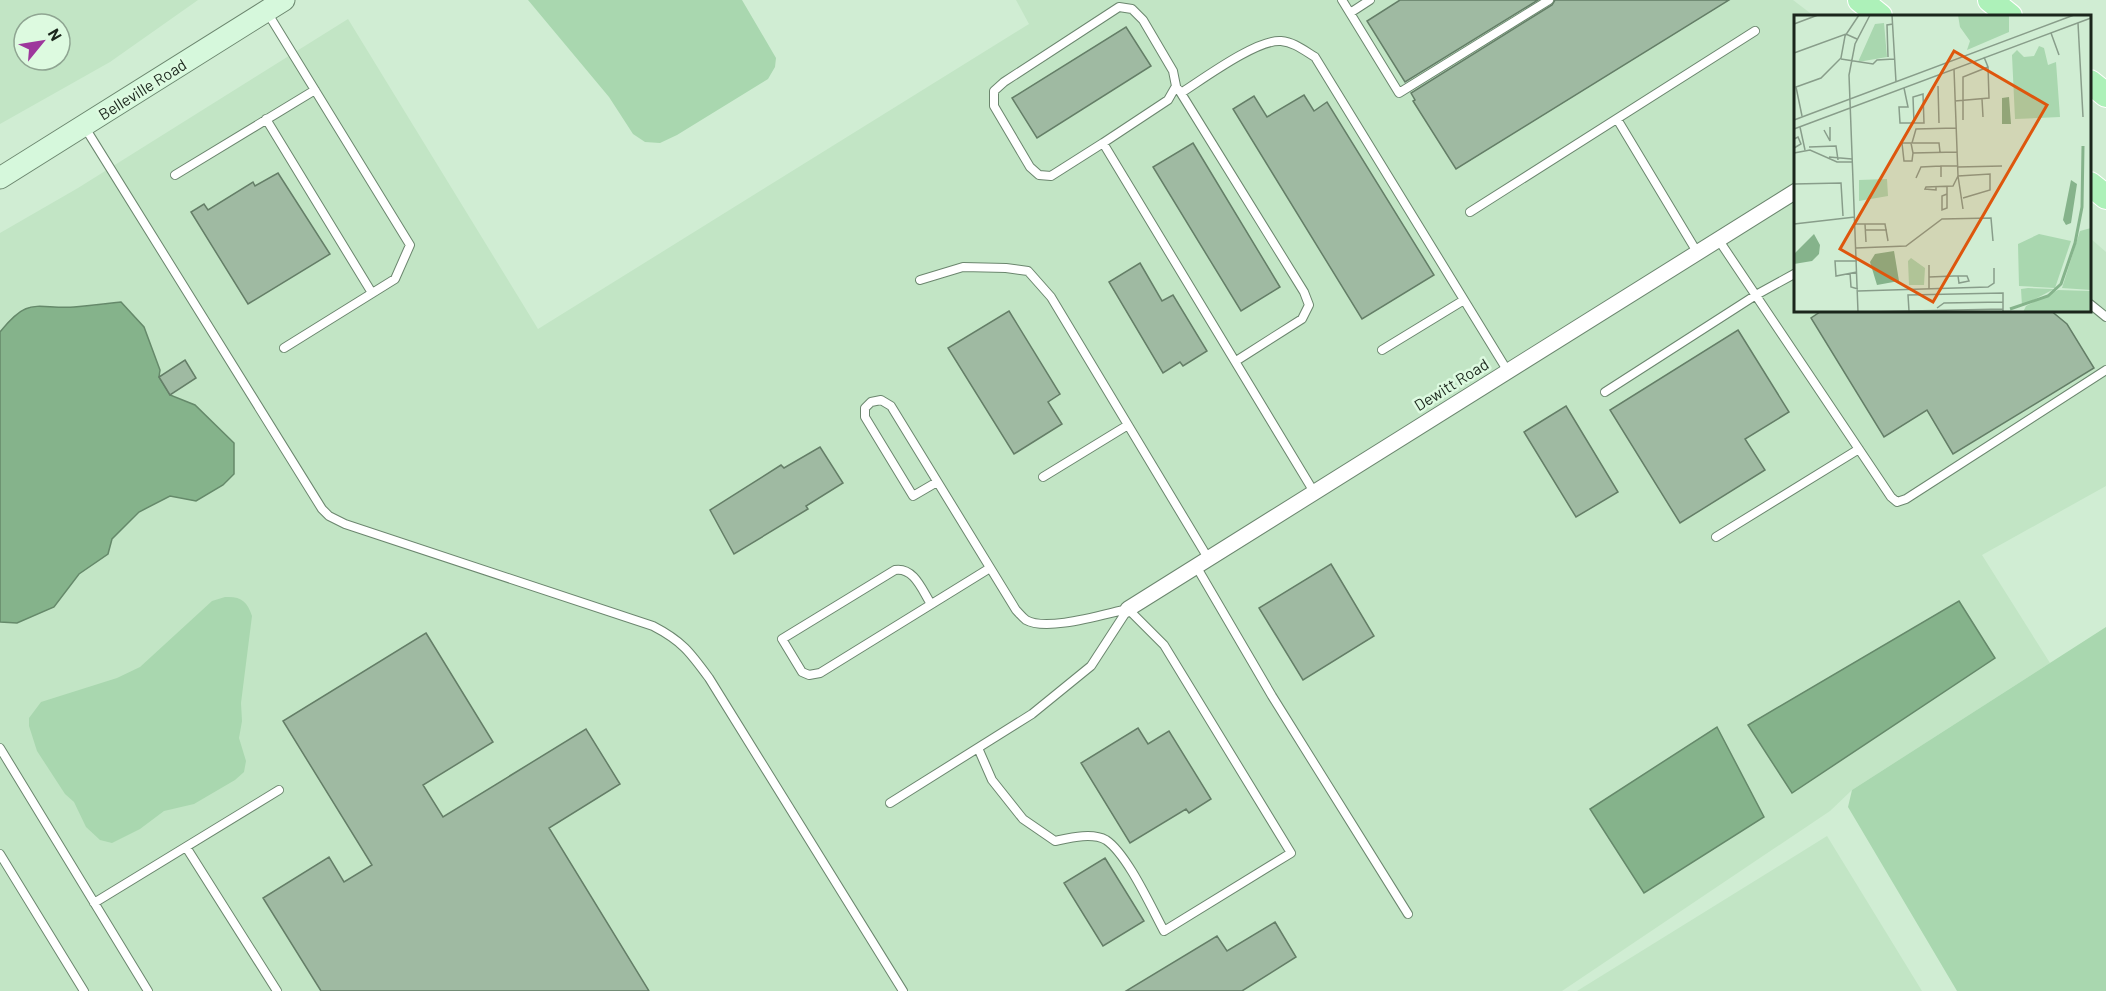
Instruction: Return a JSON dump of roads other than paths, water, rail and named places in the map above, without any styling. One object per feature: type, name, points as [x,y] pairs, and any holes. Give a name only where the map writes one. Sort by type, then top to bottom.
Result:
[{"type":"main road","points":[[1860,0],[1879,15]]},
{"type":"main road","points":[[1990,0],[2009,15]]},
{"type":"main road","name":"Belleville Road","points":[[0,178],[275,6]]},
{"type":"main road","points":[[2091,83],[2106,96]]},
{"type":"main road","points":[[2091,185],[2106,197]]},
{"type":"street","name":"Dewitt Road","points":[[1128,609],[1794,192]]},
{"type":"lane","points":[[1342,0],[1399,93],[1549,0]]},
{"type":"lane","points":[[1350,13],[1370,0]]},
{"type":"lane","points":[[275,6],[315,90],[410,245],[395,279],[284,348]]},
{"type":"lane","points":[[1236,361],[1302,319],[1310,305],[1179,90],[1173,71],[1143,20],[1132,9],[1119,7],[1004,82],[994,91],[994,106],[1030,167],[1040,175],[1051,176],[1168,100],[1179,90],[1252,49],[1270,42],[1283,41],[1300,47],[1315,57],[1508,370]]},
{"type":"lane","points":[[1470,212],[1755,31]]},
{"type":"lane","points":[[175,175],[315,90]]},
{"type":"lane","points":[[266,119],[372,293]]},
{"type":"lane","points":[[1617,119],[1697,252]]},
{"type":"lane","points":[[83,126],[322,509],[329,516],[345,524],[653,626],[673,636],[688,649],[709,678],[903,991]]},
{"type":"lane","points":[[1102,143],[1314,492]]},
{"type":"lane","points":[[1718,240],[1891,497],[1898,502],[2106,370]]},
{"type":"lane","points":[[920,280],[963,267],[1006,268],[1028,271],[1051,297],[1128,425],[1272,696],[1408,914]]},
{"type":"lane","points":[[1605,392],[1755,296],[1794,274]]},
{"type":"lane","points":[[1382,350],[1464,300]]},
{"type":"lane","points":[[2091,305],[2106,317]]},
{"type":"lane","points":[[937,482],[913,496],[865,417],[865,408],[871,402],[881,400],[891,406],[1016,610],[1026,620],[1039,624],[1069,622],[1128,609]]},
{"type":"lane","points":[[1043,477],[1128,425]]},
{"type":"lane","points":[[1716,537],[1859,450]]},
{"type":"lane","points":[[931,604],[910,572],[903,569],[895,570],[782,639],[802,672],[809,675],[820,673],[990,568]]},
{"type":"lane","points":[[890,803],[1032,714],[1091,666],[1128,609]]},
{"type":"lane","points":[[978,748],[992,780],[1023,819],[1055,841],[1078,835],[1105,840],[1128,864],[1164,931],[1291,853],[1164,645],[1128,609]]},
{"type":"lane","points":[[0,748],[148,991]]},
{"type":"lane","points":[[94,903],[279,789]]},
{"type":"lane","points":[[186,847],[277,991]]},
{"type":"lane","points":[[0,854],[84,991]]}]
